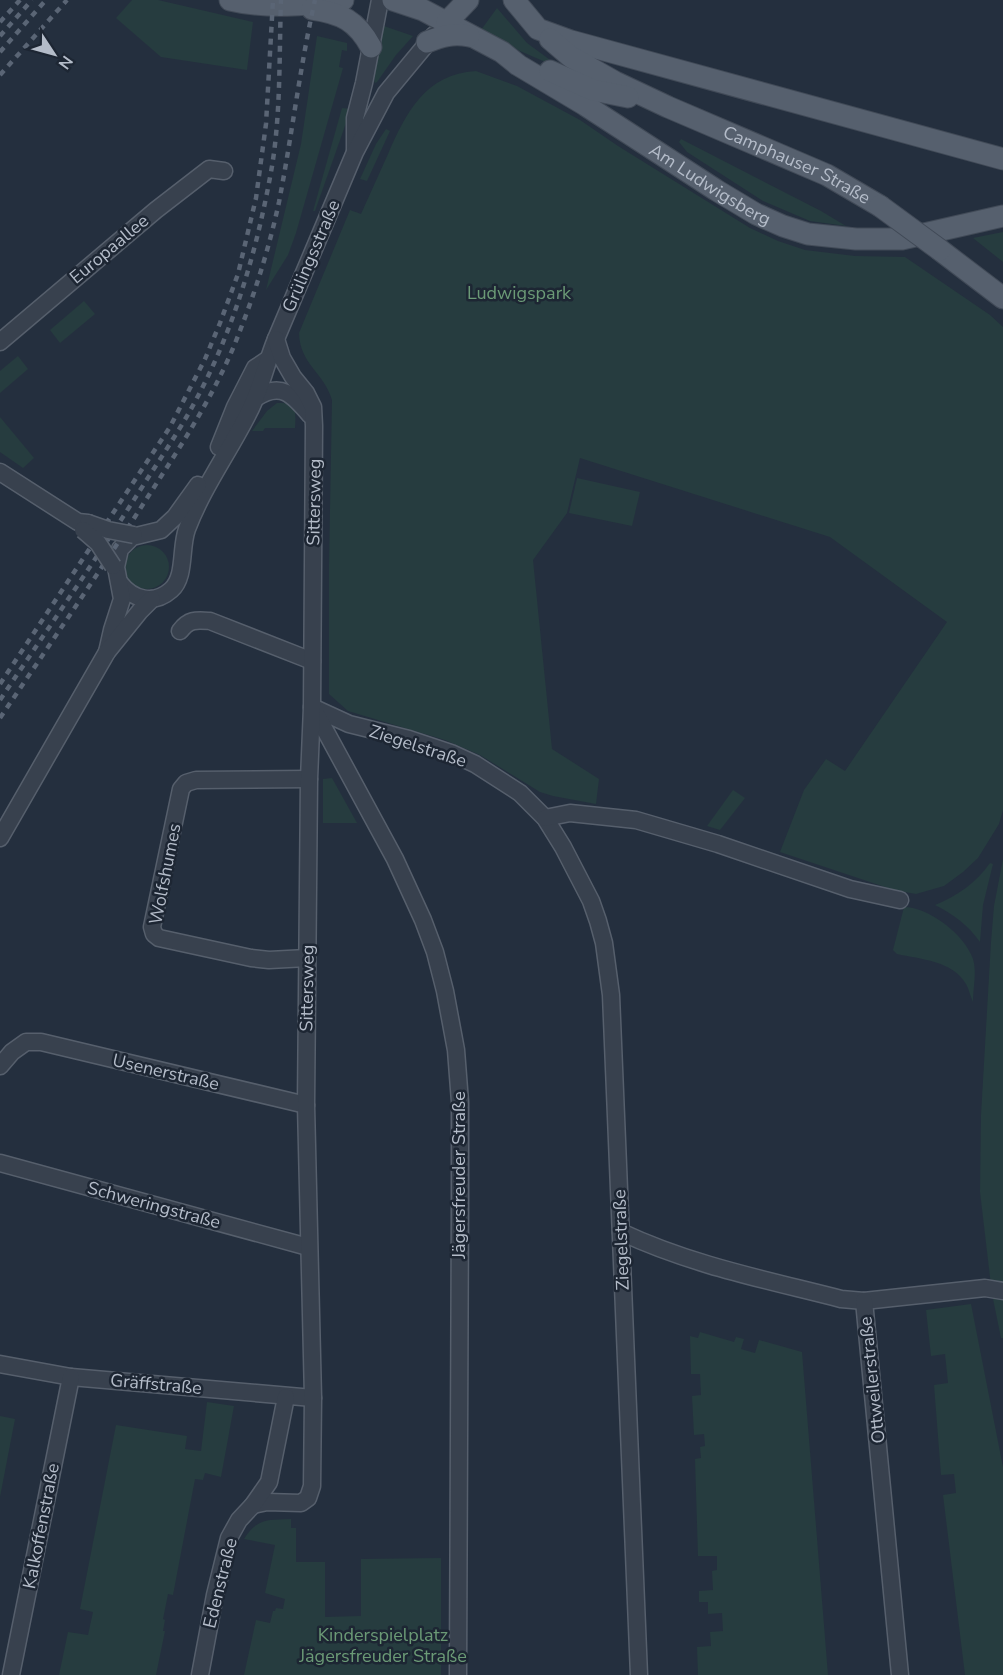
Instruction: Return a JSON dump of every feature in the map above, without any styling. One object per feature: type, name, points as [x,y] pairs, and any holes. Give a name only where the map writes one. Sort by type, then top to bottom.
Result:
[{"type":"main road","points":[[230,0],[266,5],[344,0]]},
{"type":"main road","name":"Am Ludwigsberg","points":[[393,0],[423,10],[502,52],[518,65],[746,208],[783,226],[808,234],[856,239],[902,239],[1003,216]]},
{"type":"main road","points":[[447,22],[468,0]]},
{"type":"main road","points":[[514,0],[538,28],[571,41],[1003,159]]},
{"type":"main road","points":[[288,5],[324,11],[346,18],[364,35],[371,47]]},
{"type":"main road","name":"Camphauser Straße","points":[[538,28],[572,57],[594,71],[668,107],[827,175],[880,206],[1003,298]]},
{"type":"main road","points":[[427,42],[456,33],[470,36]]},
{"type":"main road","name":"Camphauser Straße","points":[[502,52],[593,90],[668,107]]},
{"type":"street","name":"Grülingsstraße","points":[[355,152],[355,118],[380,0]]},
{"type":"street","name":"Grülingsstraße","points":[[0,838],[107,652],[140,611],[152,599],[164,596],[180,577],[182,548],[186,532],[206,487],[256,398],[276,339],[355,152],[386,93],[427,42],[447,22]]},
{"type":"street","name":"Europaallee","points":[[0,342],[208,169],[224,171]]},
{"type":"street","name":"Sittersweg","points":[[253,1505],[267,1502],[302,1503],[308,1498],[312,1486],[313,1398],[306,1105],[314,420],[313,407],[282,358],[276,339]]},
{"type":"street","name":"Grülingsstraße","points":[[107,652],[122,599],[116,571],[120,549],[138,535],[161,530],[175,517],[214,459],[235,408],[255,368],[266,367]]},
{"type":"street","name":"Sittersweg","points":[[266,367],[288,369]]},
{"type":"street","points":[[266,367],[269,383],[275,390]]},
{"type":"street","points":[[256,398],[267,390],[290,394],[314,420]]},
{"type":"street","points":[[0,472],[83,525],[98,543],[126,591],[142,599],[152,599]]},
{"type":"street","points":[[83,525],[138,535],[160,535],[171,542],[178,552],[181,565]]},
{"type":"street","points":[[180,631],[186,624],[196,620],[210,621],[312,662]]},
{"type":"street","name":"Ziegelstraße","points":[[312,707],[349,724],[409,739],[451,753],[475,764],[520,793],[545,818],[591,901],[604,943],[610,995],[639,1675]]},
{"type":"street","name":"Jägersfreuder Straße","points":[[312,707],[395,859],[423,920],[435,952],[445,991],[456,1050],[460,1102],[458,1675]]},
{"type":"street","name":"Wolfshumes","points":[[307,958],[269,960],[251,958],[159,938],[154,934],[152,927],[181,789],[186,783],[196,780],[309,779]]},
{"type":"street","points":[[545,818],[570,813],[636,820],[850,888],[900,900]]},
{"type":"street","name":"Usenerstraße","points":[[0,1066],[12,1052],[26,1042],[41,1042],[306,1105]]},
{"type":"street","name":"Schweringstraße","points":[[0,1163],[308,1247]]},
{"type":"street","name":"Ottweilerstraße","points":[[621,1233],[689,1260],[841,1299],[864,1301],[900,1675]]},
{"type":"street","points":[[864,1301],[986,1288],[1003,1292]]},
{"type":"street","name":"Gräffstraße","points":[[0,1364],[71,1377],[313,1398]]},
{"type":"street","name":"Kalkoffenstraße","points":[[11,1675],[71,1377]]},
{"type":"street","name":"Edenstraße","points":[[200,1675],[215,1595],[229,1538],[239,1520],[269,1482],[286,1396]]},
{"type":"green space","points":[[132,0],[158,0],[253,22],[247,70],[161,57],[116,18]]},
{"type":"green space","points":[[497,8],[527,43],[557,67],[520,51],[481,30]]},
{"type":"green space","points":[[381,25],[413,36],[375,83],[374,81]]},
{"type":"green space","points":[[317,36],[347,43],[347,51],[342,50],[339,67],[343,68],[296,233],[288,255],[266,290],[301,144]]},
{"type":"green space","name":"Ludwigspark","points":[[476,71],[517,86],[580,120],[750,228],[805,250],[855,256],[905,257],[990,315],[1003,327],[1003,810],[999,824],[978,858],[944,886],[916,894],[894,890],[780,852],[804,790],[826,759],[845,771],[947,622],[830,537],[580,458],[567,513],[533,560],[552,749],[599,779],[596,804],[540,792],[480,755],[445,740],[348,711],[329,694],[332,400],[324,382],[303,353],[299,333],[350,210],[361,214],[410,111],[430,88],[443,79]]},
{"type":"green space","points":[[342,108],[351,109],[315,211],[313,211]]},
{"type":"green space","points":[[386,129],[390,131],[367,181],[360,179],[376,144]]},
{"type":"green space","points":[[681,139],[846,226],[810,221],[763,201],[687,152],[679,142]]},
{"type":"green space","points":[[1003,232],[1003,262],[973,238]]},
{"type":"green space","points":[[84,301],[95,314],[60,343],[50,330]]},
{"type":"green space","points":[[18,356],[28,369],[0,393],[0,371]]},
{"type":"green space","points":[[277,403],[292,406],[295,428],[265,428],[263,431],[252,431],[267,411]]},
{"type":"green space","points":[[0,417],[34,458],[23,468],[0,452]]},
{"type":"green space","points":[[577,478],[640,492],[632,526],[569,513]]},
{"type":"green space","points":[[147,545],[163,551],[169,567],[163,583],[147,589],[131,583],[125,567],[131,551]]},
{"type":"green space","points":[[332,778],[357,823],[323,823],[323,779]]},
{"type":"green space","points":[[733,790],[745,798],[720,830],[707,826]]},
{"type":"green space","points":[[1003,859],[1003,1338],[1001,1338],[992,1294],[980,1192],[981,1115],[991,942],[994,906]]},
{"type":"green space","points":[[990,863],[993,864],[983,905],[980,942],[960,920],[935,905],[966,888]]},
{"type":"green space","points":[[904,907],[914,908],[935,917],[954,932],[969,950],[975,974],[973,1002],[966,984],[953,970],[935,962],[897,954],[893,950]]},
{"type":"green space","points":[[971,1304],[1003,1467],[1003,1675],[965,1675],[943,1495],[956,1493],[954,1474],[941,1475],[934,1385],[948,1383],[945,1354],[931,1356],[926,1310]]},
{"type":"green space","points":[[700,1332],[734,1342],[736,1337],[744,1339],[741,1349],[755,1353],[759,1340],[802,1352],[828,1675],[698,1675],[697,1647],[711,1646],[710,1632],[723,1631],[722,1613],[708,1614],[708,1602],[699,1602],[699,1591],[713,1590],[712,1571],[717,1570],[717,1556],[698,1556],[695,1459],[701,1458],[700,1447],[705,1446],[704,1434],[694,1435],[692,1396],[701,1395],[700,1374],[691,1374],[690,1336],[698,1338]]},
{"type":"green space","points":[[207,1402],[234,1406],[221,1477],[205,1473],[203,1480],[195,1479],[173,1595],[168,1594],[163,1619],[165,1620],[163,1631],[165,1631],[156,1675],[59,1675],[68,1632],[88,1635],[93,1612],[80,1609],[116,1425],[187,1436],[185,1449],[201,1451]]},
{"type":"green space","points":[[0,1416],[15,1419],[0,1497]]},
{"type":"green space","name":"Kinderspielplatz Jägersfreuder Straße","points":[[291,1519],[291,1528],[296,1528],[296,1562],[325,1562],[325,1617],[361,1616],[361,1559],[441,1558],[441,1675],[244,1675],[256,1620],[270,1623],[273,1611],[276,1608],[283,1609],[285,1599],[265,1593],[275,1545],[244,1539],[259,1524],[269,1520]]},
{"type":"railway","points":[[0,22],[20,0]]},
{"type":"railway","points":[[0,36],[32,0]]},
{"type":"railway","points":[[0,52],[46,0]]},
{"type":"railway","points":[[0,75],[67,0]]},
{"type":"railway","points":[[0,684],[170,427],[205,359],[220,323],[238,274],[256,198],[266,124],[273,0]]},
{"type":"railway","points":[[0,700],[186,418],[211,369],[234,315],[252,258],[271,172],[278,108],[281,0]]},
{"type":"railway","points":[[0,718],[175,455],[200,414],[232,350],[258,281],[275,218],[315,0]]}]
